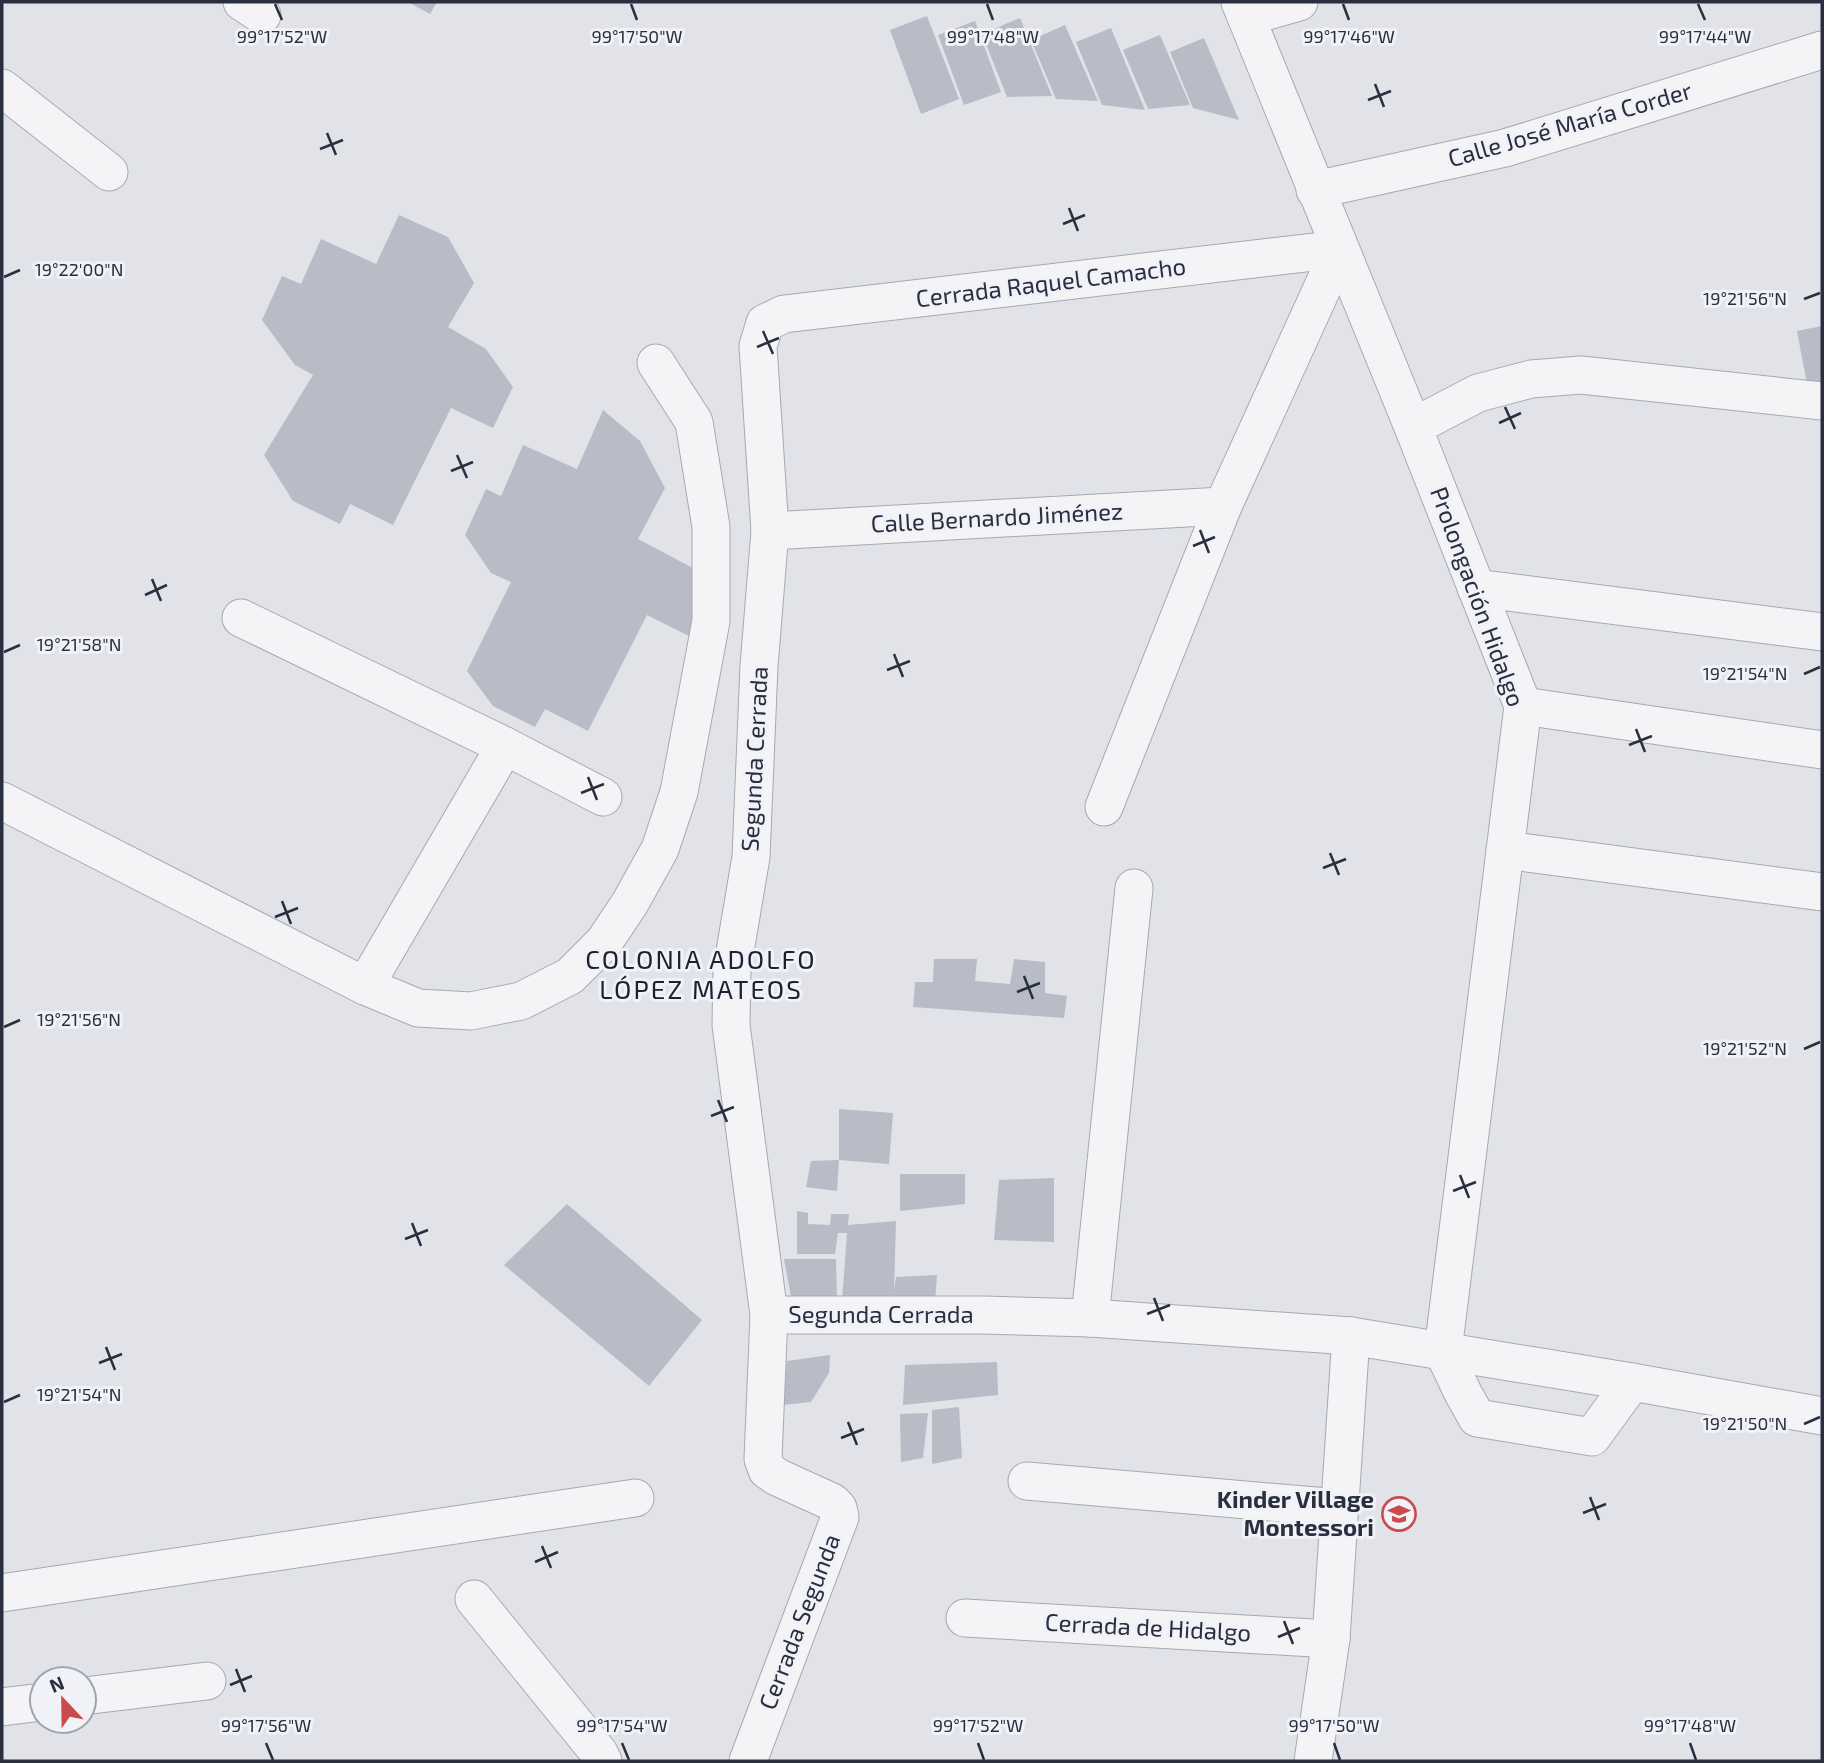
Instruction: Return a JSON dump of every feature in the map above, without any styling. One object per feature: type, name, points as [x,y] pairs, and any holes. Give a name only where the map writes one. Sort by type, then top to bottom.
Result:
[{"type":"street","points":[[1243,10],[1299,2]]},
{"type":"street","name":"Prolongación Hidalgo","points":[[1243,10],[1523,706],[1443,1350]]},
{"type":"street","name":"Calle José María Corder","points":[[1315,190],[1505,148],[1822,50]]},
{"type":"street","points":[[2,88],[108,172]]},
{"type":"street","points":[[1104,807],[1223,506],[1340,249]]},
{"type":"street","name":"Cerrada Raquel Camacho","points":[[765,323],[784,314],[1340,249]]},
{"type":"street","name":"Segunda Cerrada","points":[[765,323],[758,346],[770,531],[759,666],[751,857],[732,970],[731,1025],[769,1314],[1090,1318],[1351,1336],[1822,1416]]},
{"type":"street","points":[[2,801],[365,986],[418,1008],[471,1011],[522,1001],[570,976],[604,943],[631,903],[660,849],[679,792],[711,621],[711,527],[694,422],[656,363]]},
{"type":"street","points":[[1413,427],[1478,393],[1531,379],[1581,375],[1822,401]]},
{"type":"street","name":"Calle Bernardo Jiménez","points":[[770,531],[1223,506]]},
{"type":"street","points":[[1476,588],[1822,632]]},
{"type":"street","points":[[242,618],[505,746],[603,797]]},
{"type":"street","points":[[1523,706],[1822,750]]},
{"type":"street","points":[[365,986],[505,746]]},
{"type":"street","points":[[1505,850],[1822,892]]},
{"type":"street","points":[[1090,1318],[1134,888]]},
{"type":"street","name":"Cerrada Segunda","points":[[748,1761],[840,1517],[838,1508],[832,1502],[777,1477],[767,1470],[763,1459],[769,1314]]},
{"type":"street","points":[[1313,1761],[1331,1639],[1351,1336]]},
{"type":"street","points":[[1443,1350],[1477,1419],[1592,1437],[1632,1382]]},
{"type":"street","points":[[1027,1481],[1339,1508]]},
{"type":"street","points":[[2,1593],[635,1498]]},
{"type":"street","points":[[474,1599],[603,1761]]},
{"type":"street","name":"Cerrada de Hidalgo","points":[[965,1618],[1331,1639]]},
{"type":"street","points":[[98,1694],[207,1681]]},
{"type":"street","points":[[2,1707],[28,1704]]},
{"type":"building","points":[[408,2],[437,2],[430,14]]},
{"type":"building","points":[[927,16],[959,99],[921,114],[890,30]]},
{"type":"building","points":[[1020,18],[1052,96],[1007,97],[982,34]]},
{"type":"building","points":[[975,21],[1001,92],[964,105],[938,35]]},
{"type":"building","points":[[1065,25],[1098,101],[1056,99],[1031,40]]},
{"type":"building","points":[[1111,28],[1145,110],[1102,105],[1076,42]]},
{"type":"building","points":[[1160,35],[1190,105],[1148,109],[1123,50]]},
{"type":"building","points":[[1204,38],[1239,120],[1193,108],[1170,52]]},
{"type":"building","points":[[399,215],[448,237],[474,283],[448,327],[486,349],[513,387],[493,428],[451,408],[393,525],[350,504],[340,524],[293,501],[264,455],[313,375],[295,365],[262,320],[282,276],[301,284],[321,239],[376,264]]},
{"type":"building","points":[[1822,326],[1822,398],[1810,400],[1797,331]]},
{"type":"building","points":[[603,410],[640,441],[665,488],[638,539],[691,567],[711,593],[689,636],[647,615],[588,731],[545,709],[535,727],[493,706],[467,671],[511,582],[491,573],[465,535],[486,489],[501,496],[523,445],[577,469]]},
{"type":"building","points":[[934,959],[977,959],[975,981],[1010,984],[1014,959],[1045,962],[1045,993],[1067,996],[1064,1018],[913,1007],[915,982],[933,982]]},
{"type":"building","points":[[839,1109],[893,1113],[889,1164],[839,1160]]},
{"type":"building","points":[[839,1160],[837,1191],[806,1187],[811,1161]]},
{"type":"building","points":[[900,1174],[965,1174],[965,1204],[900,1211]]},
{"type":"building","points":[[1054,1178],[1054,1242],[994,1240],[999,1180]]},
{"type":"building","points":[[567,1204],[702,1320],[649,1386],[504,1265]]},
{"type":"building","points":[[797,1211],[808,1213],[808,1224],[830,1225],[831,1214],[849,1214],[848,1225],[896,1221],[894,1291],[896,1277],[937,1275],[935,1301],[842,1300],[847,1233],[838,1233],[835,1254],[797,1254]]},
{"type":"building","points":[[784,1259],[836,1259],[837,1301],[792,1302]]},
{"type":"building","points":[[830,1355],[829,1373],[811,1402],[783,1405],[787,1361]]},
{"type":"building","points":[[997,1362],[998,1395],[903,1405],[905,1365]]},
{"type":"building","points":[[959,1407],[962,1458],[932,1464],[932,1410]]},
{"type":"building","points":[[928,1413],[923,1458],[901,1462],[900,1414]]},
{"type":"place","name":"Kinder Village Montessori","points":[[1399,1514]]},
{"type":"district","name":"COLONIA ADOLFO LÓPEZ MATEOS","points":[[701,975]]}]
